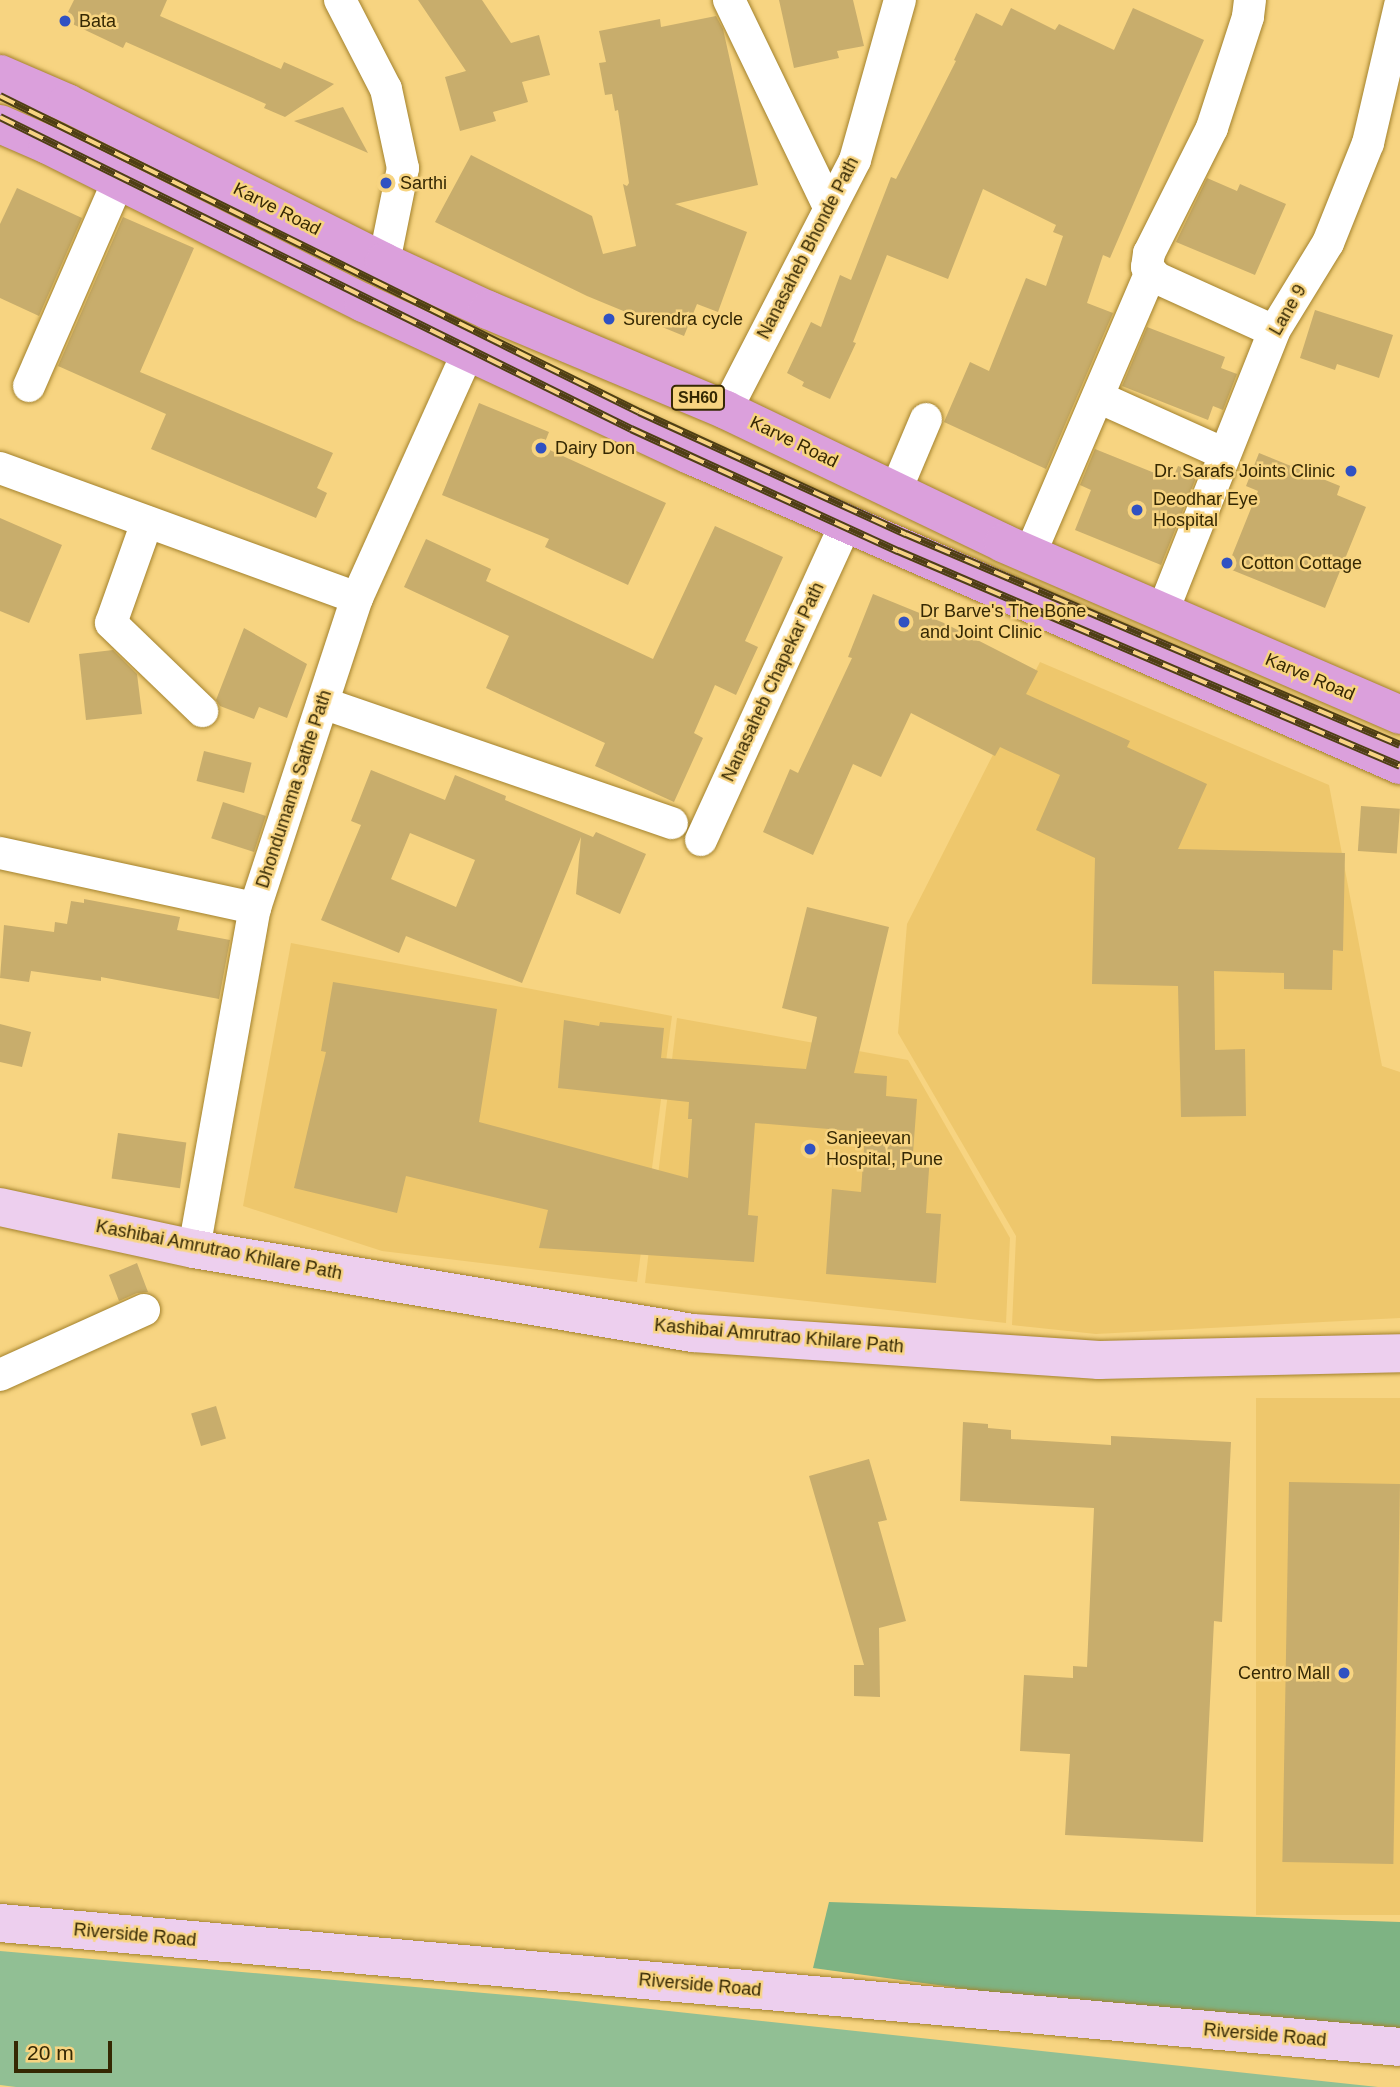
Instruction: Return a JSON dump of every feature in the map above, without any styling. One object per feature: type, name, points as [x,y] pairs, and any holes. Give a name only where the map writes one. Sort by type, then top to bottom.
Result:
[{"type":"main road","name":"Karve Road","points":[[0,74],[67,103],[384,262],[488,310],[726,410],[1030,554],[1400,715]]},
{"type":"main road","points":[[0,124],[468,352],[846,524],[1400,765]]},
{"type":"street","points":[[340,0],[386,89],[403,168],[384,262]]},
{"type":"street","points":[[729,0],[829,208]]},
{"type":"street","name":"Nanasaheb Bhonde Path","points":[[726,410],[855,160],[900,0]]},
{"type":"street","points":[[1250,0],[1248,17],[1212,128],[1149,253],[1147,267],[1157,278],[1274,331]]},
{"type":"street","name":"Lane 9","points":[[1162,613],[1274,331],[1328,243],[1367,143],[1400,5]]},
{"type":"street","points":[[29,386],[118,181]]},
{"type":"street","points":[[1030,554],[1151,272]]},
{"type":"street","name":"Dhondumama Sathe Path","points":[[194,1249],[255,908],[357,598],[468,352]]},
{"type":"street","points":[[1098,397],[1225,454]]},
{"type":"street","points":[[897,490],[926,419]]},
{"type":"street","points":[[0,468],[357,598]]},
{"type":"street","points":[[147,522],[111,623],[202,711]]},
{"type":"street","name":"Nanasaheb Chapekar Path","points":[[701,840],[846,524]]},
{"type":"street","points":[[323,703],[672,823]]},
{"type":"street","points":[[0,853],[255,908]]},
{"type":"street","name":"Kashibai Amrutrao Khilare Path","points":[[0,1207],[194,1249],[693,1333],[1099,1360],[1400,1353]]},
{"type":"street","points":[[0,1376],[144,1311]]},
{"type":"street","name":"Riverside Road","points":[[0,1923],[1400,2047]]},
{"type":"shaded area","points":[[1040,662],[1329,785],[1382,1066],[1400,1072],[1400,1318],[1096,1334],[1012,1325],[1016,1236],[898,1033],[907,924]]},
{"type":"shaded area","points":[[291,943],[672,1016],[637,1282],[382,1251],[243,1206]]},
{"type":"shaded area","name":"Sanjeevan Hospital, Pune","points":[[677,1018],[908,1060],[1010,1238],[1006,1323],[645,1283]]},
{"type":"shaded area","points":[[1256,1398],[1400,1398],[1400,1915],[1256,1915]]},
{"type":"green space","points":[[829,1902],[1400,1922],[1400,2028],[1142,2013],[813,1968]]},
{"type":"green space","points":[[0,1951],[576,2001],[1378,2087],[16,2087],[0,2085]]},
{"type":"building","points":[[74,0],[167,0],[160,16],[281,69],[284,62],[334,84],[285,117],[264,108],[266,104],[126,42],[123,48],[64,20]]},
{"type":"building","points":[[418,0],[482,0],[511,43],[539,35],[550,75],[522,82],[528,102],[493,112],[496,121],[460,131],[445,77],[466,71]]},
{"type":"building","points":[[779,0],[853,0],[864,46],[837,51],[839,58],[794,68]]},
{"type":"building","points":[[1011,8],[1055,30],[1059,24],[1114,50],[1133,8],[1204,40],[1110,258],[1103,255],[1087,303],[1113,313],[1046,469],[944,422],[970,362],[989,371],[1026,278],[1046,286],[1063,236],[1053,232],[1056,225],[983,189],[948,279],[887,255],[853,342],[856,343],[830,399],[802,386],[804,382],[787,373],[811,322],[821,327],[840,275],[851,280],[891,177],[896,179],[956,61],[954,60],[976,13],[1002,26]]},
{"type":"building","points":[[716,16],[723,29],[758,185],[675,204],[747,232],[718,312],[697,304],[684,336],[587,296],[435,222],[471,155],[592,216],[603,254],[636,246],[623,184],[627,186],[629,183],[618,110],[615,111],[612,94],[605,95],[599,63],[606,62],[599,31],[660,19],[661,27]]},
{"type":"building","points":[[343,107],[368,153],[294,121]]},
{"type":"building","points":[[1207,178],[1237,191],[1240,184],[1286,204],[1255,275],[1176,242]]},
{"type":"building","points":[[17,188],[82,218],[39,316],[0,298],[0,224]]},
{"type":"building","points":[[123,217],[194,248],[140,372],[333,453],[317,488],[327,493],[316,518],[151,449],[166,414],[58,366]]},
{"type":"building","points":[[1315,310],[1393,335],[1379,378],[1337,364],[1335,370],[1300,358]]},
{"type":"building","points":[[1147,327],[1225,357],[1221,368],[1237,374],[1223,410],[1213,406],[1208,420],[1122,386]]},
{"type":"building","points":[[479,403],[549,432],[543,447],[666,503],[628,585],[545,547],[549,539],[442,495]]},
{"type":"building","points":[[1095,449],[1172,480],[1178,466],[1198,473],[1161,565],[1075,530],[1091,490],[1080,485]]},
{"type":"building","points":[[1259,453],[1340,486],[1337,495],[1366,507],[1325,608],[1227,568],[1258,491],[1246,486]]},
{"type":"building","points":[[0,518],[62,545],[29,623],[0,611]]},
{"type":"building","points":[[715,526],[783,557],[745,641],[758,647],[736,695],[715,685],[694,733],[703,738],[674,802],[595,766],[605,743],[486,688],[509,636],[404,587],[426,539],[491,569],[486,581],[653,659]]},
{"type":"building","points":[[873,594],[944,623],[1038,671],[1026,694],[1130,741],[1127,747],[1207,784],[1178,849],[1345,853],[1343,951],[1333,950],[1332,990],[1284,989],[1284,973],[1214,971],[1215,1050],[1245,1049],[1246,1116],[1181,1117],[1178,986],[1092,984],[1095,858],[1036,830],[1060,775],[1000,747],[995,756],[911,713],[881,777],[853,764],[813,855],[763,832],[790,769],[798,773],[852,658],[848,657]]},
{"type":"building","points":[[244,628],[307,664],[287,718],[259,707],[254,719],[220,706],[216,700]]},
{"type":"building","points":[[113,650],[137,674],[142,714],[86,720],[79,654]]},
{"type":"building","points":[[204,751],[252,763],[244,793],[197,781]]},
{"type":"building","points":[[371,770],[445,800],[455,775],[506,796],[505,800],[593,837],[596,832],[646,854],[620,914],[576,894],[581,837],[522,983],[406,936],[399,953],[321,920],[361,825],[351,821]],"holes":[[[410,833],[475,860],[456,907],[391,879]]]},
{"type":"building","points":[[223,802],[266,816],[254,852],[211,838]]},
{"type":"building","points":[[1361,806],[1400,809],[1397,854],[1358,851]]},
{"type":"building","points":[[84,899],[180,917],[177,930],[230,940],[219,999],[101,977],[101,981],[31,971],[29,982],[0,978],[4,925],[54,932],[55,922],[67,924],[71,901],[84,903]]},
{"type":"building","points":[[807,907],[889,927],[854,1073],[887,1076],[886,1096],[917,1099],[913,1153],[930,1155],[926,1213],[941,1214],[936,1283],[826,1274],[832,1189],[861,1192],[865,1132],[755,1123],[748,1215],[758,1216],[754,1262],[539,1248],[548,1210],[406,1176],[397,1213],[294,1188],[326,1052],[321,1051],[333,982],[497,1009],[479,1122],[688,1178],[692,1119],[688,1119],[689,1102],[558,1088],[564,1020],[599,1026],[600,1022],[664,1028],[661,1058],[806,1069],[817,1017],[782,1008]]},
{"type":"building","points":[[0,1024],[31,1032],[22,1067],[0,1062]]},
{"type":"building","points":[[118,1133],[186,1143],[180,1188],[112,1179]]},
{"type":"building","points":[[137,1263],[148,1292],[137,1293],[119,1301],[109,1275]]},
{"type":"building","points":[[216,1406],[226,1439],[201,1446],[191,1414]]},
{"type":"building","points":[[963,1422],[988,1424],[988,1428],[1011,1430],[1011,1439],[1111,1445],[1111,1436],[1231,1442],[1222,1622],[1214,1621],[1203,1842],[1065,1835],[1070,1754],[1020,1751],[1024,1675],[1073,1678],[1073,1666],[1087,1667],[1094,1508],[960,1501]]},
{"type":"building","points":[[869,1459],[887,1520],[878,1522],[906,1621],[879,1628],[880,1697],[854,1696],[854,1665],[864,1665],[809,1476]]},
{"type":"building","name":"Centro Mall","points":[[1289,1482],[1400,1484],[1393,1864],[1282,1862]]},
{"type":"railway","points":[[0,96],[639,412],[906,534],[1400,745]]},
{"type":"railway","points":[[0,117],[631,429],[898,551],[1400,766]]},
{"type":"place","name":"Bata","points":[[65,21]]},
{"type":"place","name":"Sarthi","points":[[386,183]]},
{"type":"place","name":"Surendra cycle","points":[[609,319]]},
{"type":"place","name":"Dairy Don","points":[[541,448]]},
{"type":"place","name":"Dr. Sarafs Joints Clinic","points":[[1351,471]]},
{"type":"place","name":"Deodhar Eye Hospital","points":[[1137,510]]},
{"type":"place","name":"Cotton Cottage","points":[[1227,563]]},
{"type":"place","name":"Dr Barve's The Bone and Joint Clinic","points":[[904,622]]},
{"type":"place","name":"Sanjeevan Hospital, Pune","points":[[810,1149]]},
{"type":"place","name":"Centro Mall","points":[[1344,1673]]}]
